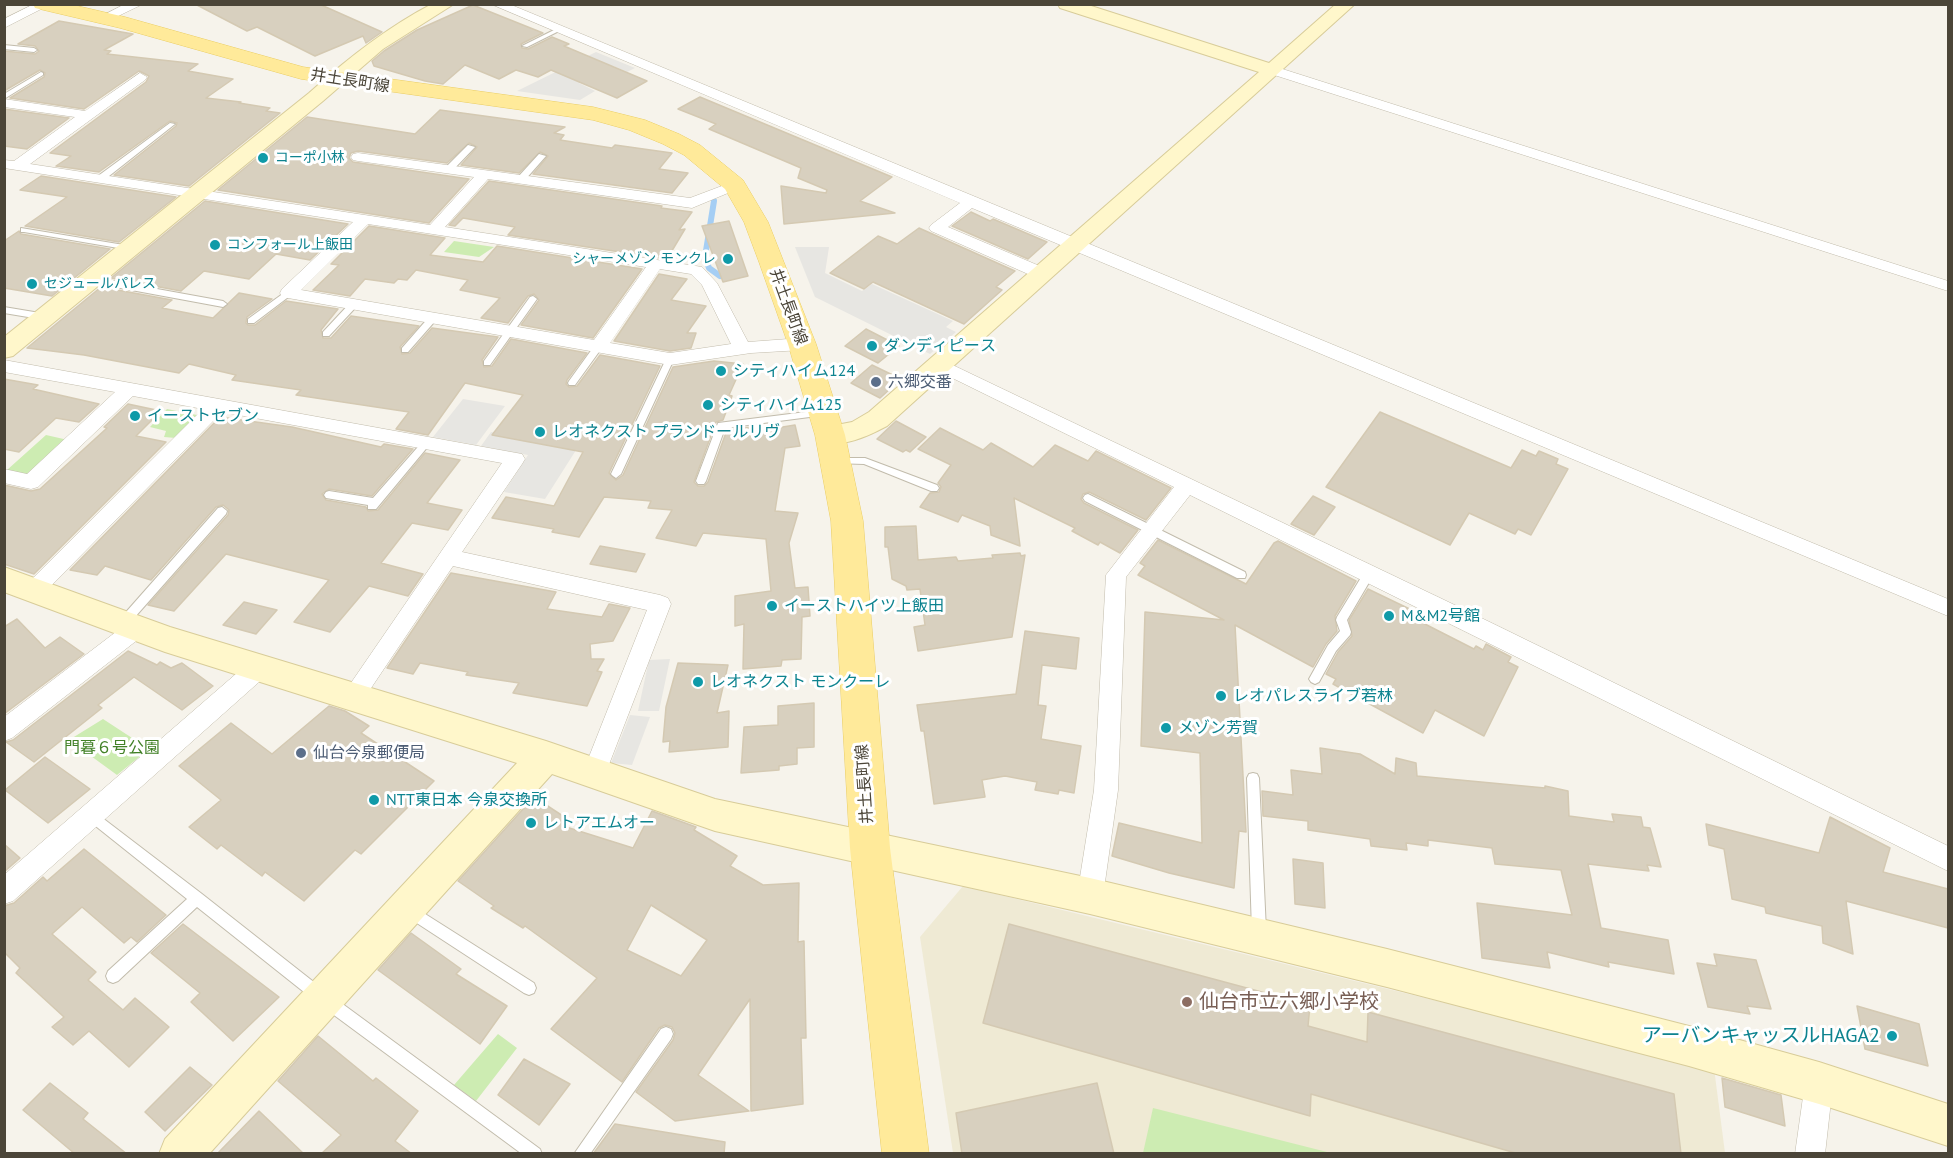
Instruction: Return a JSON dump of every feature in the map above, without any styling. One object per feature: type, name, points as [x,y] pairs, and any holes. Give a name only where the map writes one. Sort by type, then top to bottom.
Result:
[{"type":"main road","name":"井土長町線","points":[[43,5],[104,18],[277,67],[335,79],[617,119],[654,132],[692,150],[735,185],[756,222],[802,344],[826,424],[847,521],[870,848],[906,1154]]},
{"type":"street","points":[[104,18],[137,4]]},
{"type":"street","points":[[4,350],[198,193],[361,55],[391,34],[446,4]]},
{"type":"street","points":[[497,4],[1948,608]]},
{"type":"street","points":[[1066,4],[1948,286]]},
{"type":"street","points":[[826,424],[858,430],[879,419],[1347,4]]},
{"type":"street","points":[[4,24],[43,5]]},
{"type":"street","points":[[11,165],[140,78]]},
{"type":"street","points":[[4,103],[87,115]]},
{"type":"street","points":[[358,157],[692,203],[735,185]]},
{"type":"street","points":[[11,165],[696,270],[709,283],[742,348]]},
{"type":"street","points":[[434,230],[485,174]]},
{"type":"street","points":[[971,201],[937,228],[1043,274]]},
{"type":"street","points":[[288,293],[364,219]]},
{"type":"street","points":[[598,347],[656,264]]},
{"type":"street","points":[[288,293],[670,359],[742,348],[802,344]]},
{"type":"street","points":[[940,365],[1948,859]]},
{"type":"street","points":[[4,366],[515,459],[353,696]]},
{"type":"street","points":[[4,476],[31,482],[128,390]]},
{"type":"street","points":[[218,405],[19,585],[130,626],[546,756],[715,815],[761,827],[820,837],[1090,896],[1259,937],[1667,1040],[1819,1083],[1948,1125]]},
{"type":"street","points":[[1090,896],[1106,790],[1116,575],[1186,486]]},
{"type":"street","points":[[448,556],[660,604],[595,772]]},
{"type":"street","points":[[4,731],[130,626]]},
{"type":"street","points":[[4,892],[260,668]]},
{"type":"street","points":[[180,1154],[546,756]]},
{"type":"street","points":[[1810,1154],[1819,1083]]},
{"type":"lane","points":[[525,46],[558,30]]},
{"type":"lane","points":[[4,47],[34,50]]},
{"type":"lane","points":[[4,97],[41,74]]},
{"type":"lane","points":[[101,178],[172,124]]},
{"type":"lane","points":[[448,169],[471,147]]},
{"type":"lane","points":[[521,179],[542,156]]},
{"type":"lane","points":[[24,230],[130,249]]},
{"type":"lane","points":[[91,280],[223,304]]},
{"type":"lane","points":[[251,321],[288,293]]},
{"type":"lane","points":[[487,363],[533,299]]},
{"type":"lane","points":[[326,334],[354,304]]},
{"type":"lane","points":[[4,310],[46,317]]},
{"type":"lane","points":[[405,350],[433,318]]},
{"type":"lane","points":[[572,383],[598,347]]},
{"type":"lane","points":[[616,474],[670,359]]},
{"type":"lane","points":[[701,482],[721,425],[826,424]]},
{"type":"lane","points":[[328,495],[374,504],[427,442]]},
{"type":"lane","points":[[835,461],[865,461],[934,488]]},
{"type":"lane","points":[[1088,498],[1241,575]]},
{"type":"lane","points":[[130,626],[222,511]]},
{"type":"lane","points":[[1315,679],[1332,648],[1346,632],[1341,620],[1369,574]]},
{"type":"lane","points":[[1253,778],[1259,937]]},
{"type":"lane","points":[[93,816],[324,999],[536,1154]]},
{"type":"lane","points":[[113,976],[197,898]]},
{"type":"lane","points":[[407,908],[529,988]]},
{"type":"lane","points":[[581,1154],[666,1034]]},
{"type":"shaded area","points":[[596,52],[635,68],[627,72],[613,66],[579,83],[595,91],[580,100],[517,91]]},
{"type":"shaded area","points":[[795,247],[829,247],[825,273],[862,291],[872,284],[953,321],[946,327],[956,332],[930,354],[815,297]]},
{"type":"shaded area","points":[[463,399],[505,406],[476,445],[433,437]]},
{"type":"shaded area","points":[[491,432],[578,447],[545,499],[504,492],[528,455],[481,446]]},
{"type":"shaded area","points":[[670,659],[659,711],[638,711],[649,660]]},
{"type":"shaded area","points":[[630,715],[650,717],[632,765],[611,763]]},
{"type":"shaded area","name":"仙台市立六郷小学校","points":[[963,886],[1714,1068],[1725,1153],[953,1153],[920,937]]},
{"type":"green space","points":[[454,241],[494,247],[479,257],[444,252]]},
{"type":"green space","points":[[167,409],[197,415],[176,438],[164,437],[166,431],[150,427]]},
{"type":"green space","points":[[46,435],[68,440],[30,476],[7,470]]},
{"type":"green space","name":"門暮６号公園","points":[[103,719],[149,749],[117,775],[69,740]]},
{"type":"green space","points":[[498,1034],[517,1048],[476,1101],[454,1085]]},
{"type":"green space","points":[[1153,1108],[1331,1153],[1143,1153]]},
{"type":"building","points":[[195,4],[319,4],[382,32],[366,43],[363,36],[315,56],[257,27],[247,31]]},
{"type":"building","points":[[473,5],[543,33],[521,44],[522,48],[528,49],[552,37],[569,44],[564,46],[647,81],[617,98],[551,70],[538,77],[516,70],[499,79],[465,65],[443,84],[374,66],[372,61],[417,30]]},
{"type":"building","points":[[59,21],[133,34],[104,50],[111,51],[107,54],[198,64],[188,71],[233,79],[206,98],[241,102],[239,103],[270,108],[266,111],[280,113],[189,186],[114,175],[176,126],[177,123],[170,121],[99,172],[56,166],[71,156],[50,153],[146,82],[149,76],[139,71],[84,109],[10,98],[44,77],[45,73],[40,70],[4,91],[4,51],[35,54],[39,51],[35,46],[18,44]]},
{"type":"building","points":[[700,97],[892,177],[860,201],[895,213],[784,224],[781,186],[826,193],[827,190],[798,178],[801,168],[709,129],[716,124],[678,109]]},
{"type":"building","points":[[4,109],[69,118],[27,149],[4,146]]},
{"type":"building","points":[[440,110],[565,127],[554,133],[564,135],[560,140],[612,148],[615,145],[672,153],[659,169],[688,173],[672,193],[533,174],[548,156],[540,152],[519,173],[461,165],[477,147],[469,143],[447,163],[358,151],[351,153],[349,158],[353,162],[469,179],[429,223],[218,190],[307,117],[415,134]]},
{"type":"building","points":[[41,176],[176,197],[119,242],[25,226],[67,197],[20,190]]},
{"type":"building","points":[[489,181],[692,212],[679,230],[685,229],[667,259],[508,235],[515,227],[463,218],[455,226],[449,225]]},
{"type":"building","points":[[205,201],[348,224],[310,260],[276,254],[249,279],[204,271],[181,291],[111,278]]},
{"type":"building","points":[[971,212],[1047,242],[1028,259],[952,226]]},
{"type":"building","points":[[729,221],[748,276],[723,282],[702,226]]},
{"type":"building","points":[[369,226],[445,238],[430,255],[483,262],[497,246],[642,269],[593,338],[521,325],[539,300],[534,294],[528,296],[508,323],[481,318],[500,298],[460,290],[468,280],[416,270],[407,280],[398,279],[394,283],[365,279],[350,296],[313,290],[339,265],[331,264]]},
{"type":"building","points":[[919,228],[1015,271],[996,287],[1002,290],[964,324],[873,282],[864,289],[830,273],[878,236],[897,244]]},
{"type":"building","points":[[19,231],[21,234],[110,249],[52,296],[4,288],[4,241]]},
{"type":"building","points":[[659,274],[687,279],[671,300],[706,306],[687,333],[696,333],[691,348],[670,351],[614,341]]},
{"type":"building","points":[[101,287],[172,300],[162,308],[213,318],[239,293],[272,299],[247,317],[248,325],[255,325],[286,301],[338,309],[321,330],[323,338],[331,338],[351,316],[419,326],[400,347],[402,354],[410,353],[432,328],[498,337],[482,360],[484,367],[492,366],[511,339],[587,353],[567,380],[566,384],[569,387],[577,386],[600,355],[660,366],[609,473],[616,480],[623,475],[673,367],[714,361],[743,364],[729,395],[732,396],[723,420],[716,422],[694,482],[698,486],[704,486],[708,482],[727,430],[752,427],[752,432],[795,425],[800,446],[785,448],[775,511],[798,513],[789,543],[795,588],[808,587],[810,616],[802,617],[801,659],[782,660],[781,666],[743,669],[744,624],[735,626],[735,596],[771,591],[766,539],[703,533],[696,546],[656,538],[672,510],[648,508],[651,501],[604,497],[579,537],[552,532],[554,529],[492,518],[506,497],[554,506],[583,452],[492,435],[523,395],[465,383],[428,435],[396,429],[409,412],[296,395],[301,390],[232,380],[236,375],[189,364],[179,373],[84,355],[27,348]]},
{"type":"building","name":"ダンディピース","points":[[866,329],[899,346],[878,363],[845,346]]},
{"type":"building","points":[[872,365],[901,379],[880,398],[851,383]]},
{"type":"building","points":[[4,379],[38,385],[33,389],[99,404],[79,422],[56,418],[19,452],[4,449]]},
{"type":"building","points":[[128,404],[161,411],[136,436],[166,442],[34,574],[4,564],[4,485],[31,491],[40,489],[107,428],[104,427]]},
{"type":"building","points":[[1380,412],[1511,468],[1522,450],[1536,456],[1539,451],[1558,459],[1556,464],[1568,469],[1531,535],[1518,529],[1515,534],[1469,513],[1450,545],[1326,487]]},
{"type":"building","points":[[220,417],[292,427],[381,447],[384,444],[413,449],[372,496],[329,489],[322,494],[326,500],[366,507],[368,511],[378,510],[425,453],[460,460],[427,503],[462,510],[448,530],[412,523],[381,563],[423,574],[408,596],[369,586],[330,632],[294,622],[329,580],[226,554],[174,611],[148,605],[228,515],[229,510],[223,505],[216,507],[151,580],[105,566],[97,575],[70,570]]},
{"type":"building","points":[[896,421],[926,437],[910,452],[906,450],[903,452],[877,439]]},
{"type":"building","points":[[940,428],[983,450],[991,443],[1033,467],[1055,445],[1088,461],[1096,451],[1171,488],[1146,520],[1089,492],[1083,494],[1081,499],[1084,503],[1138,530],[1120,553],[1100,542],[1098,545],[1072,531],[1075,528],[1014,498],[1020,546],[991,535],[990,526],[962,515],[958,522],[920,507],[930,493],[939,492],[941,487],[938,483],[951,465],[918,449]]},
{"type":"building","points":[[1313,496],[1335,507],[1314,535],[1291,524]]},
{"type":"building","points":[[916,526],[918,560],[956,557],[958,561],[993,558],[992,555],[1020,553],[1021,556],[1025,555],[1012,637],[918,651],[914,627],[925,625],[920,589],[907,590],[906,586],[892,579],[888,547],[885,547],[885,527]]},
{"type":"building","points":[[1158,540],[1246,584],[1274,543],[1278,541],[1356,581],[1335,616],[1337,631],[1326,644],[1313,667],[1235,625],[1246,832],[1239,831],[1234,888],[1169,873],[1112,856],[1119,823],[1202,843],[1200,753],[1141,746],[1145,612],[1224,620],[1138,575],[1145,566],[1140,563]]},
{"type":"building","points":[[600,546],[645,554],[636,572],[590,564]]},
{"type":"building","points":[[451,573],[556,592],[547,609],[602,617],[609,604],[630,608],[613,641],[590,644],[591,659],[604,659],[597,671],[602,672],[587,706],[513,693],[519,683],[466,675],[468,672],[420,663],[413,674],[387,668]]},
{"type":"building","points":[[1368,589],[1420,614],[1417,620],[1474,649],[1476,646],[1483,650],[1486,644],[1511,657],[1508,662],[1518,667],[1484,736],[1435,710],[1423,733],[1333,684],[1336,679],[1326,674],[1338,652],[1352,636],[1349,620]]},
{"type":"building","points":[[244,602],[277,610],[256,634],[223,625]]},
{"type":"building","points":[[17,619],[45,648],[60,637],[84,654],[4,714],[4,627]]},
{"type":"building","points":[[1025,631],[1079,638],[1076,669],[1042,665],[1038,705],[1046,706],[1041,739],[1081,746],[1074,793],[1059,790],[1058,794],[1035,790],[1037,782],[1005,776],[982,780],[985,797],[934,804],[924,731],[921,731],[917,705],[1016,694]]},
{"type":"building","points":[[128,651],[157,665],[160,662],[171,668],[182,663],[213,686],[182,710],[134,677],[98,705],[102,708],[34,762],[6,742],[13,740]]},
{"type":"building","points":[[678,663],[728,665],[717,713],[729,711],[728,747],[669,752],[670,741],[663,742],[666,707]]},
{"type":"building","points":[[814,703],[814,747],[797,748],[797,764],[779,766],[779,770],[741,773],[744,727],[778,725],[778,706]]},
{"type":"building","points":[[329,706],[345,711],[369,726],[361,733],[434,781],[361,854],[355,850],[304,901],[265,872],[262,876],[221,845],[217,849],[189,827],[221,800],[179,766],[231,723],[272,754]]},
{"type":"building","points":[[1320,748],[1360,754],[1395,774],[1396,758],[1416,763],[1417,776],[1545,788],[1545,786],[1568,791],[1569,816],[1614,822],[1612,814],[1641,817],[1643,827],[1650,828],[1661,867],[1647,865],[1649,871],[1588,864],[1601,928],[1668,940],[1674,974],[1608,962],[1609,967],[1547,952],[1550,968],[1482,958],[1477,903],[1572,915],[1561,870],[1495,864],[1492,848],[1428,840],[1428,846],[1406,843],[1407,850],[1371,846],[1370,839],[1308,830],[1308,821],[1263,816],[1262,791],[1293,795],[1291,770],[1322,774]]},
{"type":"building","points":[[45,757],[90,789],[48,823],[5,790]]},
{"type":"building","points":[[534,797],[569,820],[563,826],[633,848],[652,811],[696,827],[694,830],[737,856],[730,866],[763,885],[799,883],[798,942],[804,941],[806,1038],[801,1038],[803,1104],[751,1111],[750,999],[698,1075],[749,1111],[675,1121],[636,1092],[673,1040],[675,1033],[672,1027],[665,1025],[659,1028],[622,1082],[551,1029],[597,978],[525,926],[523,928],[491,908],[494,906],[458,881]],"holes":[[[651,905],[707,940],[681,976],[627,950]]]},
{"type":"building","points":[[1830,817],[1890,848],[1883,872],[1948,889],[1948,928],[1846,901],[1853,954],[1823,943],[1822,926],[1766,913],[1765,907],[1732,899],[1724,849],[1709,845],[1706,824],[1819,853]]},
{"type":"building","points":[[4,844],[20,858],[4,872]]},
{"type":"building","points":[[84,849],[166,915],[137,942],[131,937],[124,943],[82,907],[52,934],[96,972],[88,980],[123,1010],[135,998],[169,1027],[129,1067],[89,1031],[73,1045],[52,1027],[64,1017],[16,973],[20,968],[4,952],[4,906],[14,903],[43,877],[47,881]]},
{"type":"building","points":[[1293,859],[1323,863],[1325,908],[1295,904]]},
{"type":"building","points":[[183,924],[279,997],[233,1041],[191,1002],[200,993],[151,953]]},
{"type":"building","points":[[1009,924],[1310,1005],[1308,1026],[1367,1042],[1368,1012],[1674,1094],[1681,1154],[1519,1154],[1311,1094],[1310,1116],[983,1023]]},
{"type":"building","points":[[411,933],[461,969],[456,974],[507,1006],[480,1044],[378,970]]},
{"type":"building","points":[[1714,954],[1756,960],[1771,1009],[1747,1006],[1750,1014],[1708,1007],[1697,963],[1717,966]]},
{"type":"building","name":"アーバンキャッスルHAGA2","points":[[1857,1006],[1919,1024],[1928,1066],[1865,1049]]},
{"type":"building","points":[[318,1036],[373,1081],[376,1078],[418,1111],[395,1141],[412,1154],[321,1154],[341,1135],[278,1081]]},
{"type":"building","points":[[524,1059],[570,1084],[539,1125],[498,1095]]},
{"type":"building","points":[[190,1067],[212,1085],[165,1131],[145,1112]]},
{"type":"building","points":[[1722,1078],[1781,1095],[1785,1126],[1725,1107]]},
{"type":"building","points":[[50,1083],[88,1113],[83,1119],[127,1154],[75,1154],[23,1110]]},
{"type":"building","points":[[1097,1083],[1114,1154],[962,1154],[956,1113]]},
{"type":"building","points":[[259,1111],[304,1154],[217,1154]]},
{"type":"building","points":[[615,1124],[725,1142],[724,1154],[593,1154]]},
{"type":"waterway","points":[[714,201],[705,257],[709,268],[720,276]]},
{"type":"place","name":"コーポ小林","points":[[263,158]]},
{"type":"place","name":"コンフォール上飯田","points":[[215,245]]},
{"type":"place","name":"シャーメゾン モンクレ","points":[[728,259]]},
{"type":"place","name":"セジュールパレス","points":[[32,284]]},
{"type":"place","name":"ダンディピース","points":[[872,346]]},
{"type":"place","name":"シティハイム124","points":[[721,371]]},
{"type":"place","name":"六郷交番","points":[[876,382]]},
{"type":"place","name":"シティハイム125","points":[[708,405]]},
{"type":"place","name":"イーストセブン","points":[[135,416]]},
{"type":"place","name":"レオネクスト プランドールリヴ","points":[[540,432]]},
{"type":"place","name":"イーストハイツ上飯田","points":[[772,606]]},
{"type":"place","name":"M&M2号館","points":[[1389,616]]},
{"type":"place","name":"レオネクスト モンクーレ","points":[[698,682]]},
{"type":"place","name":"レオパレスライブ若林","points":[[1221,696]]},
{"type":"place","name":"メゾン芳賀","points":[[1166,728]]},
{"type":"place","name":"仙台今泉郵便局","points":[[301,753]]},
{"type":"place","name":"NTT東日本 今泉交換所","points":[[374,800]]},
{"type":"place","name":"レトアエムオー","points":[[531,823]]},
{"type":"place","name":"仙台市立六郷小学校","points":[[1187,1002]]},
{"type":"place","name":"アーバンキャッスルHAGA2","points":[[1892,1036]]}]
